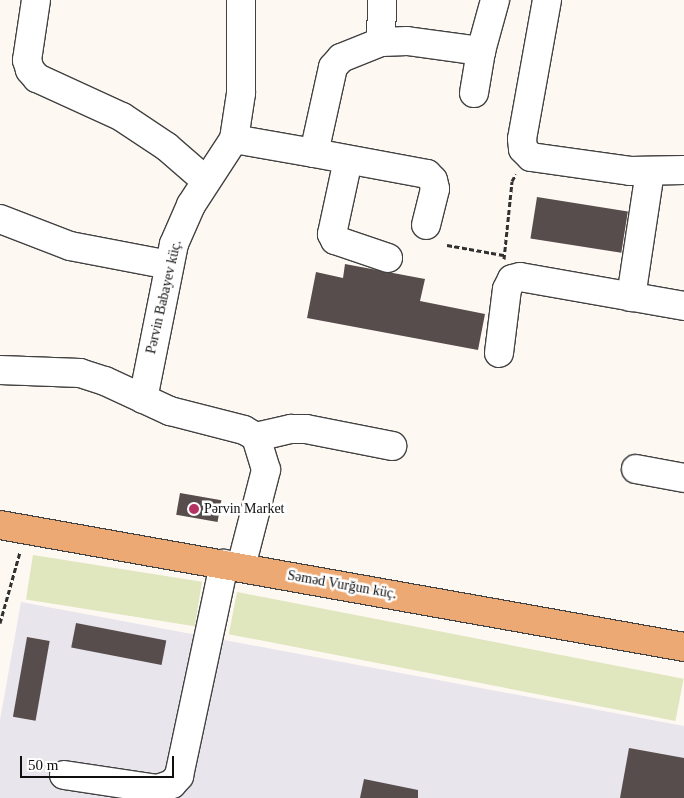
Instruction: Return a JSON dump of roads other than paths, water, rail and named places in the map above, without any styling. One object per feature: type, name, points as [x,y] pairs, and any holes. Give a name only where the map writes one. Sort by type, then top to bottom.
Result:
[{"type":"main road","name":"Səməd Vurğun küç.","points":[[0,525],[684,647]]},
{"type":"street","points":[[36,0],[27,60],[30,70],[37,78],[122,117],[167,147],[205,180]]},
{"type":"street","name":"Pərvin Babayev küç.","points":[[143,399],[170,265],[184,221],[205,180],[234,139],[241,93],[240,0]]},
{"type":"street","points":[[381,42],[382,0]]},
{"type":"street","points":[[474,93],[481,51],[495,0]]},
{"type":"street","points":[[547,0],[522,139],[523,150],[531,157],[650,172],[684,170]]},
{"type":"street","points":[[314,153],[333,68],[341,58],[381,42],[407,41],[481,51]]},
{"type":"street","points":[[234,139],[427,174],[433,180],[434,189],[426,225]]},
{"type":"street","points":[[348,160],[332,234],[335,240],[388,258]]},
{"type":"street","points":[[631,297],[650,172]]},
{"type":"street","points":[[0,219],[70,246],[170,265]]},
{"type":"street","points":[[498,353],[507,289],[507,267],[520,277],[684,306]]},
{"type":"street","points":[[0,370],[80,373],[170,411],[244,430],[256,437],[266,470],[232,565],[179,776],[172,784],[158,789],[64,775]]},
{"type":"street","points":[[256,437],[291,429],[306,429],[392,446]]},
{"type":"street","points":[[636,468],[684,478]]},
{"type":"place","name":"Pərvin Market","points":[[194,509]]}]
